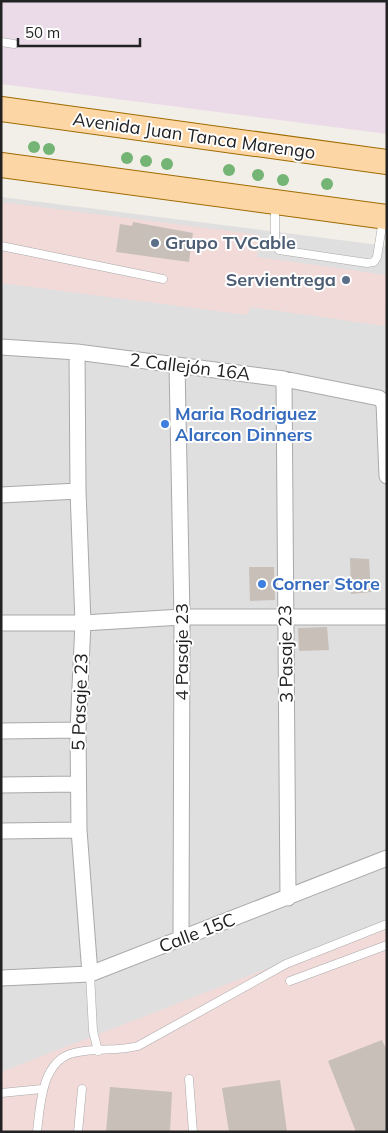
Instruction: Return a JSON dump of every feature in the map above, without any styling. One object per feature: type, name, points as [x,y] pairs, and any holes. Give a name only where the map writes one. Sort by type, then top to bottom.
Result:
[{"type":"main road","name":"Avenida Juan Tanca Marengo","points":[[1,109],[387,162]]},
{"type":"main road","points":[[1,165],[385,217]]},
{"type":"street","name":"2 Callejón 16A","points":[[1,347],[78,352],[177,365],[284,380],[381,398],[384,403],[387,476]]},
{"type":"street","name":"5 Pasaje 23","points":[[78,352],[78,491],[83,623],[78,730],[78,830],[90,974]]},
{"type":"street","name":"4 Pasaje 23","points":[[177,365],[182,617],[181,939]]},
{"type":"street","name":"3 Pasaje 23","points":[[284,380],[288,898]]},
{"type":"street","points":[[1,495],[78,491]]},
{"type":"street","points":[[1,623],[83,623],[182,617],[387,616]]},
{"type":"street","points":[[1,731],[78,730]]},
{"type":"street","points":[[1,785],[78,784]]},
{"type":"street","points":[[1,831],[78,830]]},
{"type":"street","name":"Calle 15C","points":[[1,978],[90,974],[387,858]]},
{"type":"lane","points":[[1,42],[14,44]]},
{"type":"lane","points":[[275,202],[275,246],[279,250],[368,263],[374,262],[377,257],[385,217]]},
{"type":"lane","points":[[1,246],[163,279]]},
{"type":"lane","points":[[37,1132],[42,1089],[60,1059],[70,1054],[138,1046],[286,964],[387,924]]},
{"type":"lane","points":[[290,982],[387,945]]},
{"type":"lane","name":"5 Pasaje 23","points":[[90,974],[93,1031],[98,1051]]},
{"type":"lane","points":[[189,1079],[193,1132]]},
{"type":"lane","points":[[1,1093],[42,1089]]},
{"type":"lane","points":[[78,1132],[82,1089]]},
{"type":"shaded area","points":[[1,1],[387,1],[387,134],[1,84]]},
{"type":"shaded area","points":[[1,197],[387,246],[387,1132],[1,1132]]},
{"type":"shaded area","points":[[1,202],[260,235],[257,257],[387,275],[385,326],[250,307],[248,315],[1,283]]},
{"type":"shaded area","points":[[387,922],[387,1132],[1,1132],[1,1072]]},
{"type":"building","name":"Grupo TVCable","points":[[133,222],[193,233],[189,262],[116,252],[120,224],[132,226]]},
{"type":"building","points":[[350,558],[369,559],[371,592],[351,594]]},
{"type":"building","name":"Corner Store","points":[[249,567],[274,567],[275,600],[250,601]]},
{"type":"building","points":[[327,627],[329,650],[299,651],[298,628]]},
{"type":"building","points":[[382,1040],[387,1051],[387,1132],[356,1132],[328,1061]]},
{"type":"building","points":[[280,1080],[287,1132],[229,1132],[222,1088]]},
{"type":"building","points":[[110,1087],[172,1092],[170,1132],[106,1132]]},
{"type":"place","name":"Grupo TVCable","points":[[155,243]]},
{"type":"place","name":"Servientrega","points":[[346,280]]},
{"type":"place","name":"Maria Rodriguez Alarcon Dinners","points":[[165,424]]},
{"type":"place","name":"Corner Store","points":[[262,584]]}]
